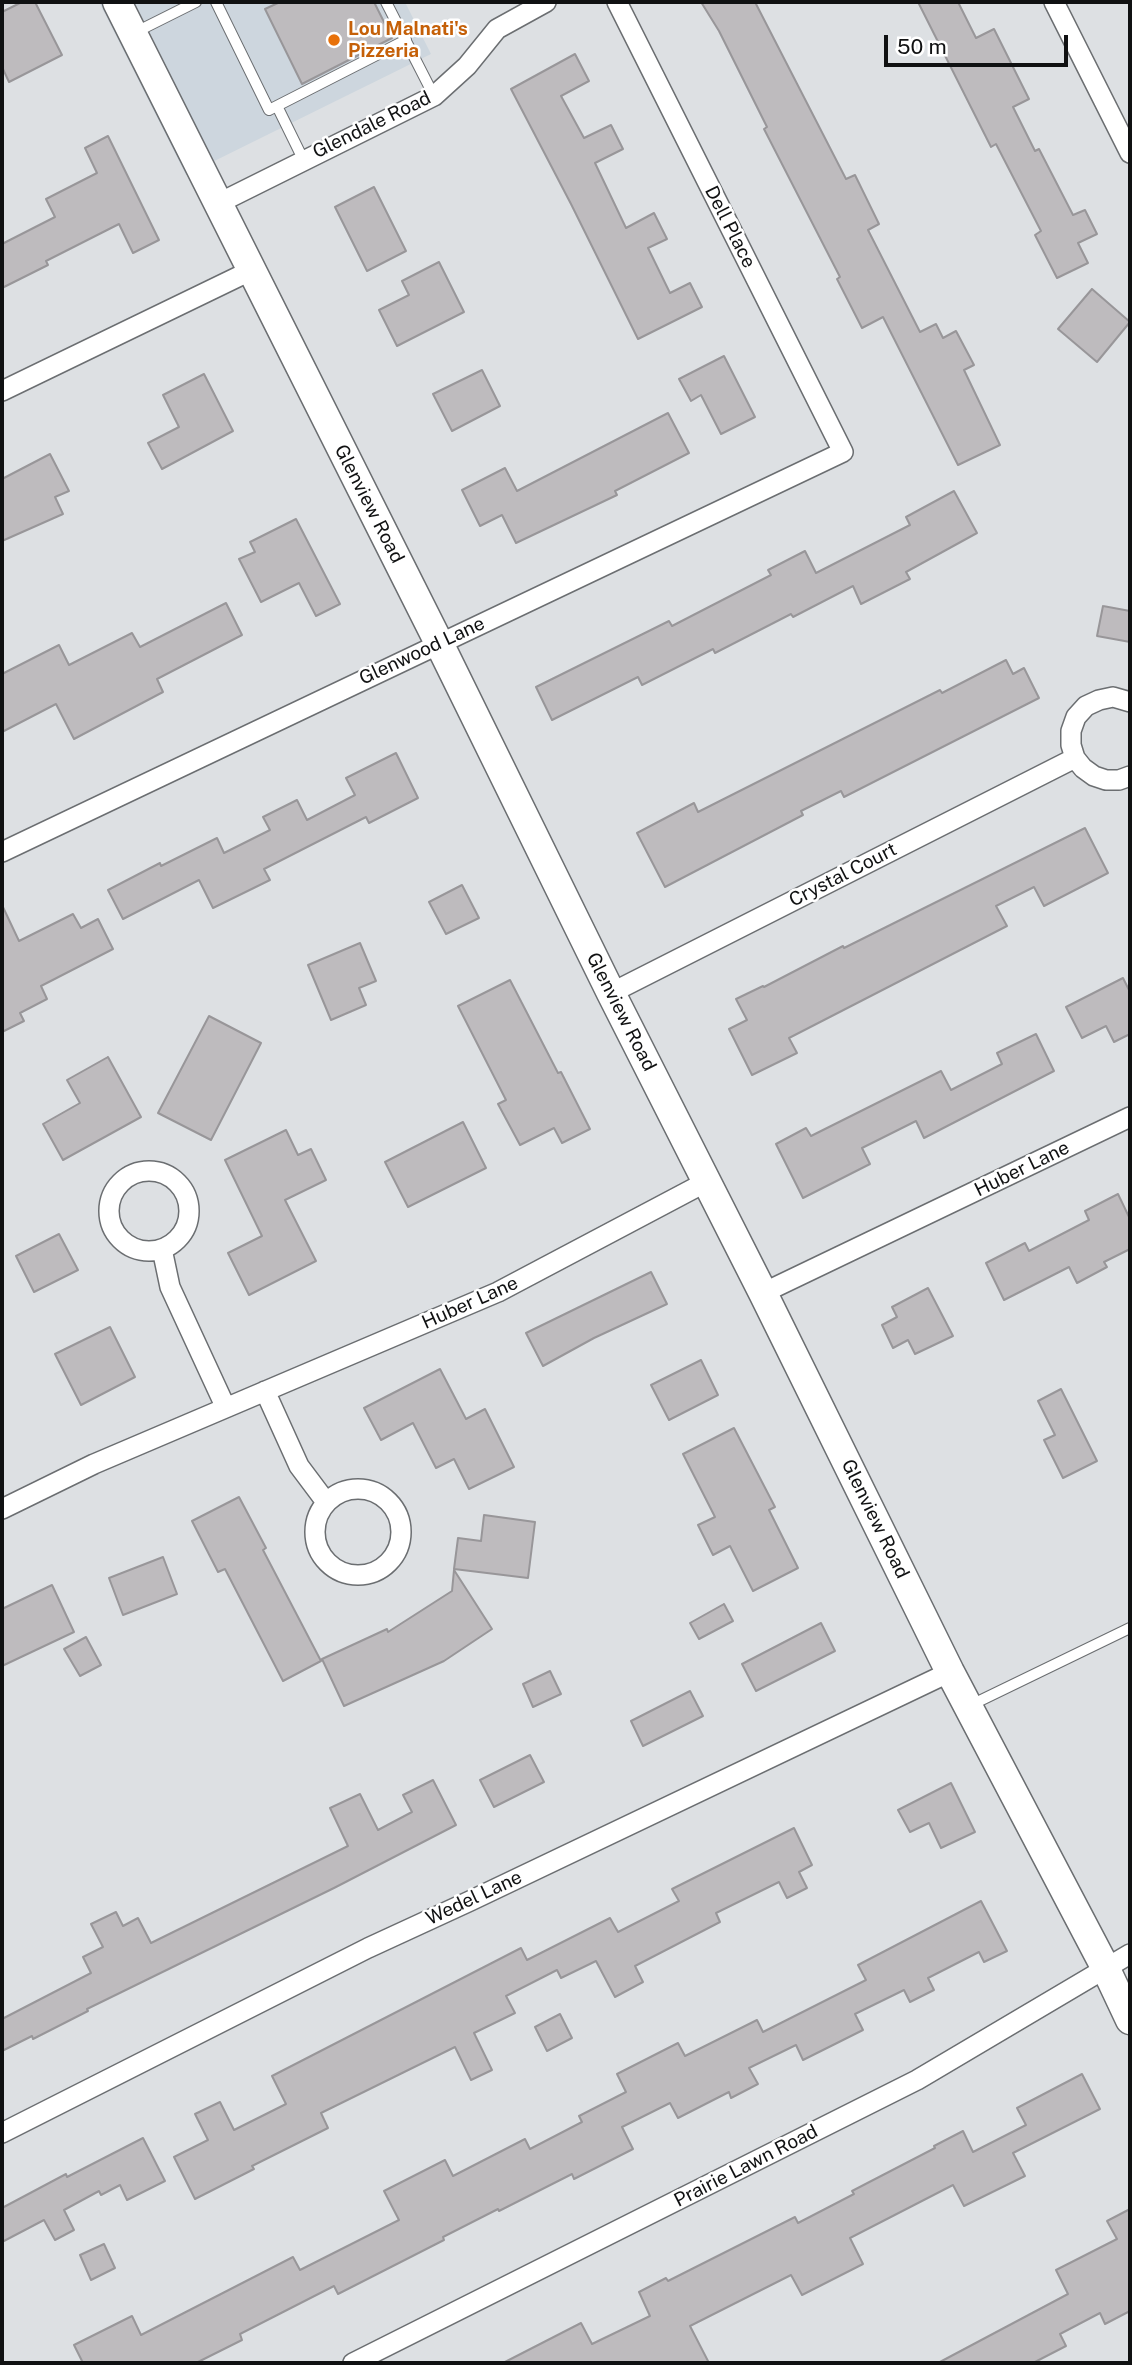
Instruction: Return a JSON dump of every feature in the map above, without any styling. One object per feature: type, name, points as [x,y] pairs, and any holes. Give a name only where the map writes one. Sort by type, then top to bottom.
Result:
[{"type":"main road","name":"Glenview Road","points":[[117,2],[950,1672],[1105,1967],[1130,2020]]},
{"type":"street","name":"Glendale Road","points":[[216,204],[434,96],[467,66],[497,29],[546,2]]},
{"type":"street","name":"Dell Place","points":[[617,2],[843,452]]},
{"type":"street","points":[[1054,2],[1130,153]]},
{"type":"street","points":[[2,391],[250,271]]},
{"type":"street","name":"Glenwood Lane","points":[[2,852],[843,452]]},
{"type":"street","points":[[1130,702],[1113,697],[1099,699],[1086,706],[1076,717],[1071,730],[1071,745],[1075,758],[1083,768],[1106,780],[1119,780],[1130,776]]},
{"type":"street","name":"Crystal Court","points":[[611,993],[1075,758]]},
{"type":"street","name":"Huber Lane","points":[[763,1293],[1130,1117]]},
{"type":"street","points":[[158,1172],[180,1185],[187,1196],[188,1221],[183,1233],[174,1243],[162,1249],[148,1251],[135,1248],[123,1241],[114,1230],[110,1204],[123,1181],[134,1174],[158,1172]]},
{"type":"street","name":"Huber Lane","points":[[2,1509],[94,1464],[225,1406],[498,1292],[706,1182]]},
{"type":"street","points":[[162,1249],[170,1287],[225,1406]]},
{"type":"street","points":[[265,1391],[299,1466],[326,1502]]},
{"type":"street","points":[[353,1489],[379,1494],[389,1502],[397,1513],[401,1539],[397,1552],[389,1563],[370,1574],[348,1574],[334,1568],[323,1558],[315,1529],[318,1515],[326,1502],[338,1493],[353,1489]]},
{"type":"street","name":"Wedel Lane","points":[[2,2133],[368,1948],[470,1902],[950,1672]]},
{"type":"street","name":"Prairie Lawn Road","points":[[353,2363],[917,2080],[1130,1954]]},
{"type":"lane","points":[[132,34],[196,2]]},
{"type":"lane","points":[[216,2],[269,110],[406,40]]},
{"type":"lane","points":[[386,2],[434,96]]},
{"type":"lane","points":[[278,106],[303,159]]},
{"type":"lane","points":[[968,1706],[1130,1628]]},
{"type":"shaded area","points":[[99,2],[405,2],[431,54],[186,175]]},
{"type":"building","points":[[22,2],[35,2],[62,55],[9,82],[2,67],[2,12]]},
{"type":"building","points":[[280,2],[374,2],[392,38],[302,84],[265,9]]},
{"type":"building","points":[[701,2],[755,2],[846,179],[855,175],[879,224],[868,230],[920,332],[936,324],[943,338],[956,331],[974,365],[964,370],[1000,445],[958,465],[883,317],[862,328],[837,279],[840,277],[764,129],[767,127],[719,31]]},
{"type":"building","points":[[918,2],[958,2],[976,38],[994,29],[1029,99],[1013,107],[1035,151],[1039,149],[1073,215],[1085,210],[1097,234],[1078,243],[1088,263],[1057,278],[1035,235],[1041,231],[996,144],[991,147]]},
{"type":"building","points":[[575,54],[589,81],[561,96],[584,138],[611,125],[623,149],[595,163],[626,228],[654,213],[667,239],[648,248],[670,293],[690,283],[702,307],[638,339],[511,89]]},
{"type":"building","points":[[108,136],[159,240],[133,253],[119,224],[46,261],[48,265],[2,288],[2,244],[55,217],[46,199],[97,173],[85,148]]},
{"type":"building","points":[[374,187],[406,251],[367,271],[335,207]]},
{"type":"building","points":[[439,262],[464,312],[397,346],[379,310],[409,295],[402,281]]},
{"type":"building","points":[[1092,289],[1130,322],[1097,362],[1058,329]]},
{"type":"building","points":[[724,356],[755,417],[721,434],[701,395],[691,401],[679,379]]},
{"type":"building","points":[[482,370],[500,406],[452,431],[433,394]]},
{"type":"building","points":[[204,374],[233,431],[162,469],[148,443],[179,427],[163,395]]},
{"type":"building","points":[[668,413],[689,453],[615,491],[617,495],[516,543],[502,515],[480,526],[462,490],[505,468],[517,491]]},
{"type":"building","points":[[50,454],[69,491],[55,497],[63,514],[2,541],[2,479]]},
{"type":"building","points":[[954,491],[977,533],[906,572],[910,579],[861,604],[853,586],[715,653],[713,649],[642,685],[638,677],[552,720],[536,687],[669,621],[672,626],[771,575],[768,570],[805,551],[816,573],[910,525],[906,517]]},
{"type":"building","points":[[296,519],[340,604],[316,616],[299,583],[261,602],[239,559],[255,552],[250,542]]},
{"type":"building","points":[[226,603],[242,635],[157,679],[163,692],[74,739],[56,704],[2,732],[2,674],[59,645],[69,665],[132,633],[140,647]]},
{"type":"building","points":[[1103,606],[1130,611],[1130,642],[1097,636]]},
{"type":"building","points":[[1006,660],[1013,674],[1024,668],[1039,698],[844,797],[841,791],[801,811],[803,815],[665,887],[637,833],[694,803],[698,812],[940,690],[942,693]]},
{"type":"building","points":[[396,753],[418,798],[369,823],[366,817],[264,869],[270,880],[213,908],[199,880],[123,919],[108,890],[217,838],[224,853],[270,830],[263,817],[297,800],[307,820],[355,795],[346,778]]},
{"type":"building","points":[[1085,828],[1108,873],[1044,906],[1034,887],[996,906],[1007,926],[789,1038],[797,1053],[752,1075],[729,1029],[747,1020],[736,999]]},
{"type":"building","points":[[462,885],[479,918],[446,934],[429,902]]},
{"type":"building","points":[[2,905],[19,941],[73,914],[81,928],[98,919],[113,949],[41,986],[47,999],[20,1013],[24,1021],[2,1032]]},
{"type":"building","points":[[360,943],[376,981],[359,988],[366,1005],[331,1020],[308,965]]},
{"type":"building","points":[[1123,978],[1130,992],[1130,1034],[1114,1042],[1106,1026],[1082,1038],[1066,1007]]},
{"type":"building","points":[[510,980],[590,1129],[562,1143],[554,1128],[520,1145],[498,1104],[506,1100],[458,1006]]},
{"type":"building","points":[[209,1016],[261,1043],[211,1140],[158,1113]]},
{"type":"building","points":[[1036,1034],[1054,1071],[924,1138],[916,1121],[862,1148],[870,1164],[803,1198],[776,1144],[806,1128],[811,1136],[941,1071],[951,1090],[1002,1064],[997,1053]]},
{"type":"building","points":[[108,1057],[141,1117],[63,1160],[43,1124],[80,1103],[67,1080]]},
{"type":"building","points":[[463,1122],[486,1168],[408,1207],[385,1162]]},
{"type":"building","points":[[286,1130],[298,1155],[311,1149],[326,1180],[285,1200],[316,1261],[249,1295],[228,1253],[262,1236],[225,1160]]},
{"type":"building","points":[[1118,1194],[1130,1219],[1130,1249],[1104,1262],[1107,1267],[1077,1283],[1069,1267],[1004,1300],[986,1263],[1025,1243],[1029,1251],[1089,1220],[1085,1211]]},
{"type":"building","points":[[59,1234],[78,1270],[34,1292],[16,1256]]},
{"type":"building","points":[[651,1272],[667,1304],[594,1338],[543,1366],[526,1333]]},
{"type":"building","points":[[928,1288],[953,1336],[915,1354],[908,1340],[893,1348],[882,1325],[897,1317],[892,1307]]},
{"type":"building","points":[[110,1327],[135,1377],[81,1405],[55,1354]]},
{"type":"building","points":[[701,1360],[718,1395],[669,1420],[651,1385]]},
{"type":"building","points":[[440,1369],[466,1419],[485,1409],[514,1467],[469,1489],[454,1459],[436,1468],[413,1423],[381,1440],[364,1408]]},
{"type":"building","points":[[1061,1389],[1097,1461],[1063,1478],[1044,1440],[1055,1435],[1038,1401]]},
{"type":"building","points":[[734,1428],[775,1507],[769,1510],[798,1568],[753,1591],[730,1546],[713,1555],[698,1525],[715,1517],[683,1454]]},
{"type":"building","points":[[239,1497],[266,1548],[263,1550],[321,1661],[283,1681],[225,1569],[218,1572],[192,1521]]},
{"type":"building","points":[[484,1515],[535,1522],[528,1578],[454,1569],[458,1538],[481,1541]]},
{"type":"building","points":[[163,1557],[177,1594],[123,1615],[109,1578]]},
{"type":"building","points":[[454,1570],[492,1629],[444,1661],[344,1706],[322,1659],[387,1629],[388,1632],[452,1591]]},
{"type":"building","points":[[52,1585],[74,1632],[2,1666],[2,1609]]},
{"type":"building","points":[[724,1604],[733,1621],[699,1639],[690,1623]]},
{"type":"building","points":[[821,1623],[835,1651],[756,1691],[742,1664]]},
{"type":"building","points":[[86,1637],[101,1665],[80,1676],[64,1649]]},
{"type":"building","points":[[550,1671],[561,1694],[533,1707],[523,1684]]},
{"type":"building","points":[[690,1691],[703,1716],[643,1746],[631,1721]]},
{"type":"building","points":[[530,1755],[544,1782],[494,1807],[480,1780]]},
{"type":"building","points":[[433,1780],[456,1825],[87,2009],[88,2011],[33,2039],[32,2036],[2,2051],[2,2019],[91,1973],[83,1957],[103,1947],[91,1924],[116,1912],[123,1926],[138,1918],[151,1943],[348,1846],[330,1808],[360,1794],[378,1830],[412,1812],[403,1795]]},
{"type":"building","points":[[951,1783],[975,1832],[941,1848],[929,1823],[910,1832],[898,1810]]},
{"type":"building","points":[[794,1828],[812,1865],[799,1872],[807,1888],[787,1898],[779,1882],[716,1913],[720,1922],[635,1966],[643,1982],[615,1997],[596,1961],[561,1978],[557,1970],[506,1996],[515,2013],[474,2033],[492,2070],[471,2080],[455,2047],[321,2113],[328,2128],[252,2166],[254,2169],[195,2199],[174,2157],[208,2140],[195,2114],[220,2102],[234,2130],[286,2104],[272,2076],[521,1948],[527,1960],[610,1918],[618,1932],[679,1901],[672,1889]]},
{"type":"building","points":[[981,1901],[1007,1951],[984,1962],[979,1952],[928,1978],[934,1990],[910,2002],[904,1990],[855,2014],[863,2030],[803,2060],[796,2045],[749,2068],[758,2084],[731,2098],[729,2092],[678,2118],[670,2103],[622,2127],[633,2149],[574,2179],[572,2174],[499,2211],[498,2209],[338,2294],[334,2286],[240,2334],[242,2340],[196,2363],[83,2363],[74,2345],[132,2316],[141,2335],[293,2257],[300,2270],[399,2220],[384,2191],[445,2160],[453,2176],[525,2139],[530,2149],[582,2122],[579,2116],[626,2092],[617,2074],[678,2043],[685,2056],[757,2020],[763,2032],[866,1980],[858,1965]]},
{"type":"building","points":[[560,2014],[572,2038],[547,2051],[535,2027]]},
{"type":"building","points":[[1082,2074],[1100,2109],[1013,2153],[1025,2176],[964,2206],[953,2185],[850,2238],[863,2264],[802,2295],[791,2275],[690,2326],[709,2363],[503,2363],[581,2323],[592,2344],[650,2316],[639,2292],[666,2278],[668,2281],[795,2217],[798,2223],[963,2131],[973,2152],[1026,2125],[1017,2108]]},
{"type":"building","points":[[143,2138],[165,2181],[127,2200],[120,2185],[101,2195],[99,2191],[64,2210],[74,2230],[55,2240],[44,2220],[2,2242],[2,2208]]},
{"type":"building","points":[[1130,2209],[1130,2311],[1105,2324],[1100,2313],[1060,2334],[1066,2346],[1033,2363],[938,2363],[1068,2294],[1056,2270],[1117,2239],[1107,2221]]},
{"type":"building","points":[[104,2244],[115,2268],[91,2280],[80,2255]]},
{"type":"place","name":"Lou Malnati's Pizzeria","points":[[334,40]]}]
